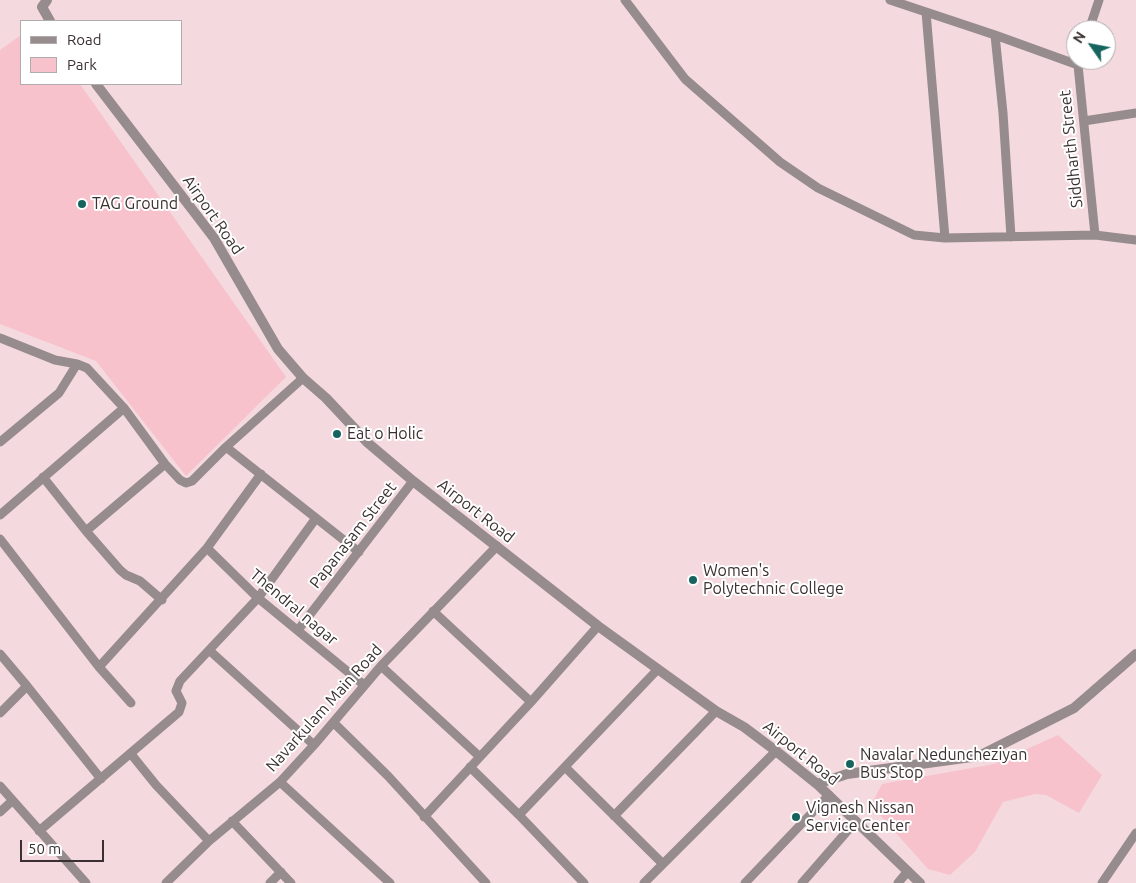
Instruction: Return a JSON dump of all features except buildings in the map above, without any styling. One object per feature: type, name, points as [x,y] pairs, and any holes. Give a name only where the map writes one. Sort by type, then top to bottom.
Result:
[{"type":"street","points":[[625,0],[685,79],[780,162],[818,188],[914,235],[945,238],[1096,235],[1136,240]]},
{"type":"street","points":[[890,0],[1066,58]]},
{"type":"street","points":[[1092,20],[1099,0]]},
{"type":"street","points":[[42,2],[50,20]]},
{"type":"street","points":[[926,12],[945,238]]},
{"type":"street","points":[[996,34],[1011,237]]},
{"type":"street","name":"Siddharth Street","points":[[1080,70],[1096,235]]},
{"type":"street","name":"Airport Road","points":[[97,85],[214,238],[278,349],[303,378],[326,398],[368,443],[413,481],[598,626],[716,711],[744,727],[776,751],[817,784],[920,883]]},
{"type":"street","points":[[1084,121],[1136,113]]},
{"type":"street","points":[[2,342],[55,360],[88,368],[124,408],[165,464],[180,480],[186,483],[192,481],[226,447],[303,378]]},
{"type":"street","points":[[0,442],[59,393],[77,364]]},
{"type":"street","points":[[0,514],[124,408]]},
{"type":"street","points":[[226,447],[359,552]]},
{"type":"street","points":[[86,530],[165,464]]},
{"type":"street","points":[[99,667],[162,600],[207,548],[261,474]]},
{"type":"street","points":[[43,477],[120,570],[140,581],[162,600]]},
{"type":"street","name":"Papanasam Street","points":[[298,630],[413,481]]},
{"type":"street","points":[[39,831],[180,712],[182,703],[176,691],[180,681],[258,598],[316,518]]},
{"type":"street","points":[[0,539],[99,667],[131,703]]},
{"type":"street","name":"Navarkulam Main Road","points":[[166,883],[209,841],[280,782],[334,723],[381,666],[497,546]]},
{"type":"street","name":"Thendral nagar","points":[[207,548],[258,598],[364,685]]},
{"type":"street","points":[[433,611],[531,702]]},
{"type":"street","points":[[424,817],[531,702],[598,626]]},
{"type":"street","points":[[209,650],[314,745]]},
{"type":"street","points":[[0,654],[100,779]]},
{"type":"street","points":[[817,784],[848,774],[980,756],[1074,708],[1136,654]]},
{"type":"street","points":[[381,666],[480,757]]},
{"type":"street","points":[[519,815],[658,670]]},
{"type":"street","points":[[0,713],[27,686]]},
{"type":"street","points":[[614,816],[716,711]]},
{"type":"street","points":[[334,723],[388,776],[486,883]]},
{"type":"street","points":[[644,883],[776,751]]},
{"type":"street","points":[[131,754],[156,785],[209,841]]},
{"type":"street","points":[[470,767],[584,883]]},
{"type":"street","points":[[565,767],[662,864]]},
{"type":"street","points":[[280,782],[390,883]]},
{"type":"street","points":[[0,786],[86,883]]},
{"type":"street","points":[[745,883],[829,796]]},
{"type":"street","points":[[0,812],[12,801]]},
{"type":"street","points":[[232,821],[291,883]]},
{"type":"street","points":[[802,883],[856,821]]},
{"type":"street","points":[[1102,883],[1136,833]]},
{"type":"street","points":[[898,883],[908,871]]},
{"type":"street","points":[[270,883],[281,872]]},
{"type":"green space","name":"TAG Ground","points":[[20,36],[20,85],[81,85],[286,377],[186,476],[96,361],[0,324],[0,50]]},
{"type":"green space","points":[[1058,735],[1102,775],[1079,813],[1046,795],[1035,794],[1003,802],[975,852],[950,875],[928,869],[871,805],[882,784],[994,764]]},
{"type":"place","name":"TAG Ground","points":[[82,204]]},
{"type":"place","name":"Eat o Holic","points":[[337,434]]},
{"type":"place","name":"Women's Polytechnic College","points":[[693,580]]},
{"type":"place","name":"Navalar Neduncheziyan Bus Stop","points":[[850,764]]},
{"type":"place","name":"Vignesh Nissan Service Center","points":[[796,817]]}]
